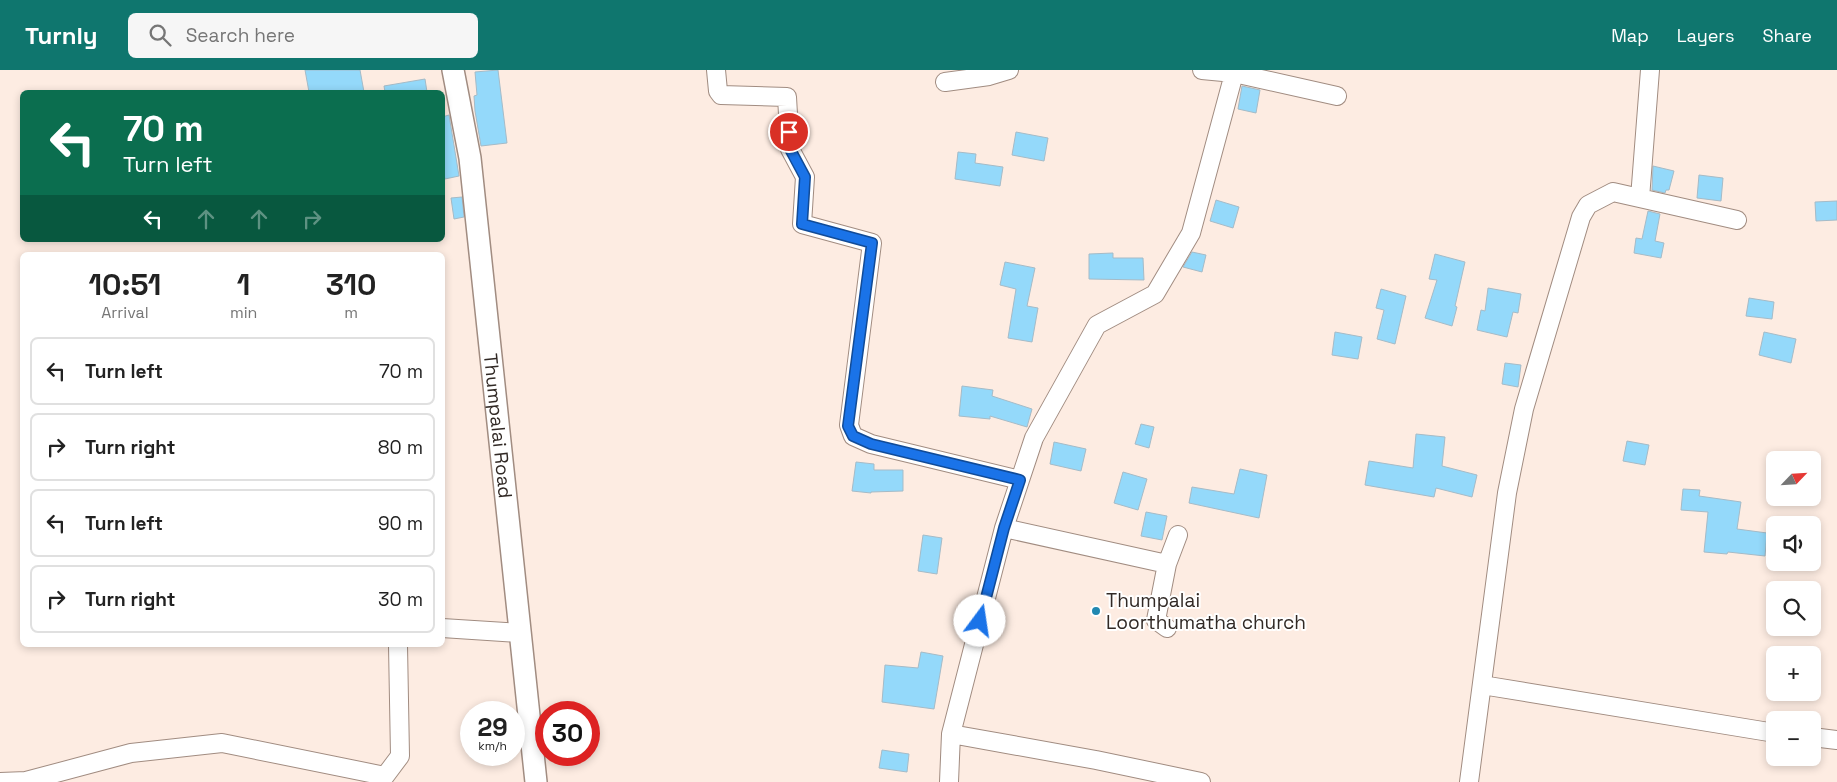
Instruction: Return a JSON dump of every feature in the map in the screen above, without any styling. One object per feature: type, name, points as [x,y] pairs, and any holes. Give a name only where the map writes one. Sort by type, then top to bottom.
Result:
[{"type":"street","name":"Thumpalai Road","points":[[453,70],[470,158],[536,782]]},
{"type":"street","points":[[716,70],[718,91],[721,95],[787,97],[790,149],[805,177],[802,224],[872,243],[848,426],[853,436],[871,444],[1020,480]]},
{"type":"street","points":[[944,82],[989,76],[1009,70]]},
{"type":"street","points":[[1202,70],[1235,71],[1337,96]]},
{"type":"street","points":[[1640,198],[1650,70]]},
{"type":"street","points":[[949,782],[951,734],[1004,528],[1034,438],[1097,325],[1154,294],[1191,233],[1235,71]]},
{"type":"street","points":[[1469,782],[1507,492],[1522,419],[1581,217],[1588,205],[1613,192],[1737,220]]},
{"type":"street","points":[[1004,528],[1167,564]]},
{"type":"street","points":[[1167,628],[1156,620],[1167,564],[1178,534]]},
{"type":"street","points":[[445,628],[520,633]]},
{"type":"street","points":[[0,782],[26,780],[131,753],[222,743],[385,776],[400,756],[398,647]]},
{"type":"street","points":[[1482,685],[1766,732]]},
{"type":"street","points":[[951,734],[1096,760],[1201,782]]},
{"type":"street","points":[[1821,738],[1837,740]]},
{"type":"building","points":[[305,70],[360,70],[364,90],[309,90]]},
{"type":"building","points":[[498,70],[507,143],[481,146],[475,111],[474,96],[477,95],[475,72]]},
{"type":"building","points":[[425,79],[427,90],[385,90],[384,86]]},
{"type":"building","points":[[1242,86],[1260,90],[1256,113],[1238,109]]},
{"type":"building","points":[[449,115],[459,176],[445,179],[445,116]]},
{"type":"building","points":[[1016,132],[1048,138],[1044,161],[1012,155]]},
{"type":"building","points":[[958,152],[976,154],[975,163],[1003,167],[1000,186],[955,179]]},
{"type":"building","points":[[1653,166],[1674,171],[1669,190],[1666,190],[1665,193],[1652,190]]},
{"type":"building","points":[[1699,175],[1723,178],[1721,201],[1697,198]]},
{"type":"building","points":[[462,197],[464,217],[454,219],[451,198]]},
{"type":"building","points":[[1216,200],[1239,207],[1233,228],[1210,221]]},
{"type":"building","points":[[1837,201],[1837,220],[1816,221],[1815,202]]},
{"type":"building","points":[[1648,211],[1660,214],[1655,241],[1664,243],[1661,258],[1634,253],[1636,238],[1642,239]]},
{"type":"building","points":[[1192,252],[1206,255],[1202,272],[1183,267]]},
{"type":"building","points":[[1113,253],[1113,258],[1143,258],[1144,280],[1089,279],[1089,254]]},
{"type":"building","points":[[1435,254],[1465,262],[1452,326],[1425,318],[1437,280],[1429,279]]},
{"type":"building","points":[[1005,262],[1035,268],[1027,306],[1038,308],[1032,342],[1008,338],[1016,289],[1000,285]]},
{"type":"building","points":[[1488,288],[1521,294],[1518,313],[1513,312],[1507,337],[1477,330],[1481,310],[1485,311]]},
{"type":"building","points":[[1381,289],[1406,296],[1395,344],[1377,339],[1384,310],[1376,308]]},
{"type":"building","points":[[1749,298],[1774,302],[1772,319],[1746,316]]},
{"type":"building","points":[[1335,332],[1362,337],[1358,359],[1332,355]]},
{"type":"building","points":[[1764,332],[1796,339],[1791,363],[1759,355]]},
{"type":"building","points":[[1505,363],[1521,365],[1518,387],[1502,384]]},
{"type":"building","points":[[962,386],[993,390],[992,396],[1032,409],[1027,427],[990,416],[990,419],[959,416]]},
{"type":"building","points":[[1141,424],[1154,427],[1149,448],[1135,444]]},
{"type":"building","points":[[1416,434],[1445,437],[1442,466],[1477,475],[1472,497],[1436,488],[1434,497],[1365,485],[1369,461],[1413,468]]},
{"type":"building","points":[[1627,441],[1649,445],[1645,465],[1623,461]]},
{"type":"building","points":[[1054,442],[1086,449],[1081,471],[1050,464]]},
{"type":"building","points":[[856,462],[874,464],[874,470],[903,470],[903,491],[871,493],[852,491]]},
{"type":"building","points":[[1240,469],[1267,475],[1259,518],[1189,503],[1192,487],[1234,494]]},
{"type":"building","points":[[1123,472],[1147,479],[1138,510],[1114,503]]},
{"type":"building","points":[[1683,489],[1700,490],[1699,496],[1741,502],[1737,529],[1766,533],[1765,556],[1728,552],[1727,554],[1704,552],[1708,512],[1681,510]]},
{"type":"building","points":[[1146,512],[1167,516],[1162,540],[1141,536]]},
{"type":"building","points":[[923,535],[942,538],[937,574],[918,571]]},
{"type":"building","points":[[921,652],[943,656],[934,709],[882,702],[885,665],[918,668]]},
{"type":"building","points":[[882,750],[909,754],[907,772],[879,768]]},
{"type":"place","name":"Thumpalai Loorthumatha church","points":[[1096,611]]},
{"type":"route","points":[[789,132],[790,149],[805,177],[802,224],[872,243],[848,426],[853,436],[871,444],[1020,480],[1004,528],[980,621]]}]
